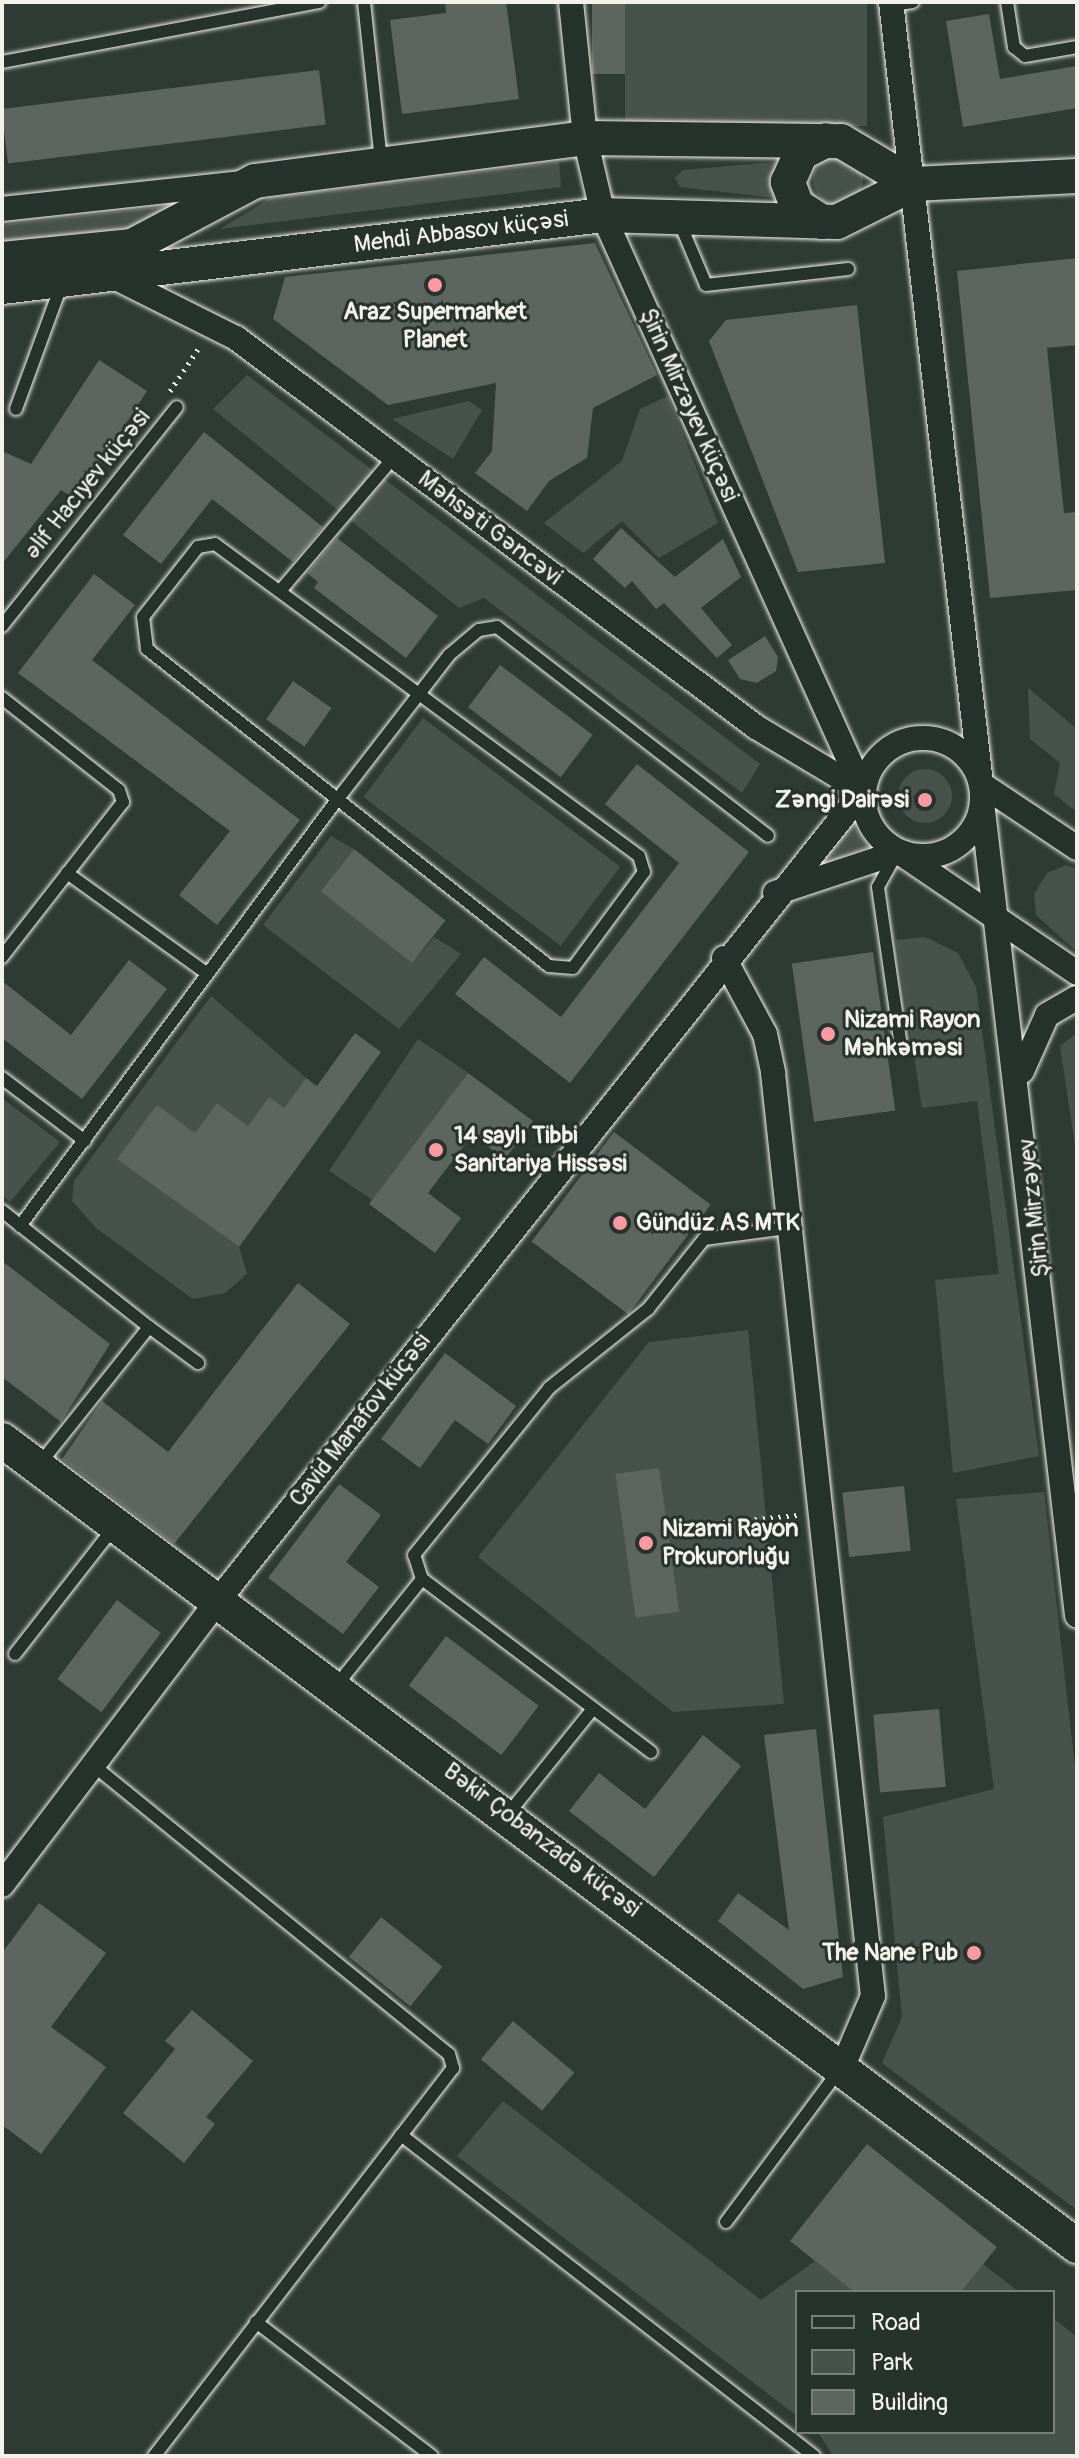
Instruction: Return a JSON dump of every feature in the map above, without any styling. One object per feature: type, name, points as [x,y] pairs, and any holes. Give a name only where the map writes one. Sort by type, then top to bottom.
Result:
[{"type":"street","name":"Şirin Mirzəyev küçəsi","points":[[571,2],[585,138],[603,215],[863,791]]},
{"type":"street","points":[[775,893],[899,852],[936,855],[953,848],[968,836],[982,793],[913,184],[899,3]]},
{"type":"street","points":[[2,209],[255,181],[585,138],[826,140],[854,144],[913,184]]},
{"type":"street","points":[[822,222],[797,206],[788,182],[801,153],[826,140]]},
{"type":"street","name":"Mehdi Abbasov küçəsi","points":[[2,287],[603,215],[822,222],[854,218],[913,184],[1077,176]]},
{"type":"street","points":[[2,259],[132,246],[255,181]]},
{"type":"street","name":"Məhsəti Gəncəvi","points":[[111,275],[215,326],[756,727],[863,791]]},
{"type":"street","points":[[1077,848],[982,793],[954,747],[910,739],[878,758],[863,791],[871,827],[899,852],[1077,973]]},
{"type":"street","name":"Cavid Manafov küçəsi","points":[[2,1885],[220,1598],[775,893],[863,791]]},
{"type":"street","name":"Şirin Mirzəyev","points":[[982,793],[1019,1077],[1077,1615]]},
{"type":"street","points":[[724,958],[765,1034],[873,1996],[843,2066]]},
{"type":"street","points":[[1019,1077],[1047,1015],[1077,998]]},
{"type":"street","name":"Bəkir Çobanzadə küçəsi","points":[[2,1440],[220,1598],[843,2066],[1077,2246]]},
{"type":"lane","points":[[2,62],[319,2]]},
{"type":"lane","points":[[364,2],[381,165]]},
{"type":"lane","points":[[1007,2],[1014,47],[1025,56],[1077,47]]},
{"type":"lane","points":[[678,218],[706,285],[848,269]]},
{"type":"lane","points":[[16,409],[63,280]]},
{"type":"lane","name":"Əlif Hacıyev küçəsi","points":[[2,626],[177,407]]},
{"type":"lane","points":[[280,591],[394,457]]},
{"type":"lane","points":[[215,544],[421,692],[639,856],[644,872],[573,968],[549,966],[147,649],[143,617],[198,547],[215,544]]},
{"type":"lane","points":[[20,1226],[85,1141],[205,972],[337,800],[421,692],[479,630],[497,627],[768,836]]},
{"type":"lane","points":[[2,698],[119,790],[123,802],[2,957]]},
{"type":"lane","points":[[899,852],[878,887],[900,1040]]},
{"type":"lane","points":[[67,873],[205,972]]},
{"type":"lane","points":[[2,1078],[85,1141]]},
{"type":"lane","points":[[2,1211],[198,1363]]},
{"type":"lane","points":[[651,1752],[422,1579],[414,1555],[549,1388],[648,1309],[704,1239],[787,1228]]},
{"type":"lane","points":[[38,1466],[149,1327]]},
{"type":"lane","points":[[15,1654],[117,1524]]},
{"type":"lane","points":[[336,1686],[422,1579]]},
{"type":"lane","points":[[508,1814],[592,1710]]},
{"type":"lane","points":[[93,1765],[449,2054],[453,2068],[154,2456]]},
{"type":"lane","points":[[726,2222],[843,2066]]},
{"type":"lane","points":[[401,2135],[814,2456]]},
{"type":"lane","points":[[256,2322],[432,2456]]},
{"type":"path","points":[[167,396],[215,326]]},
{"type":"path","points":[[683,1526],[819,1513]]},
{"type":"green space","points":[[625,2],[867,2],[867,126],[625,126]]},
{"type":"green space","points":[[838,155],[856,162],[863,180],[856,198],[838,205],[820,198],[813,180],[820,162]]},
{"type":"green space","points":[[559,162],[561,187],[220,229],[270,198]]},
{"type":"green space","points":[[777,162],[776,198],[680,187],[675,178],[683,170]]},
{"type":"green space","points":[[177,205],[132,228],[2,242],[2,225]]},
{"type":"green space","points":[[247,375],[760,764],[742,793],[484,598],[459,608],[213,409]]},
{"type":"green space","points":[[668,396],[718,523],[659,558],[622,521],[583,553],[544,523],[622,461],[640,409]]},
{"type":"green space","points":[[469,401],[482,410],[453,459],[392,419]]},
{"type":"green space","points":[[1028,688],[1077,729],[1077,812],[1054,794],[1060,763],[1030,739]]},
{"type":"green space","points":[[423,718],[620,867],[561,946],[363,797]]},
{"type":"green space","name":"Zəngi Dairəsi","points":[[925,769],[944,777],[952,796],[944,815],[925,823],[906,815],[898,796],[906,777]]},
{"type":"green space","points":[[853,824],[869,847],[808,870]]},
{"type":"green space","points":[[331,836],[354,849],[322,892],[413,962],[434,937],[461,954],[399,1029],[263,925]]},
{"type":"green space","points":[[1066,865],[1077,869],[1077,952],[1036,915],[1034,894],[1047,873]]},
{"type":"green space","points":[[925,937],[958,953],[976,987],[1039,1456],[953,1473],[935,1280],[999,1274],[977,1101],[922,1108],[896,940]]},
{"type":"green space","points":[[211,996],[306,1078],[284,1108],[248,1126],[217,1103],[195,1133],[157,1106],[118,1159],[239,1247],[247,1274],[225,1293],[193,1299],[96,1228],[72,1201],[74,1181]]},
{"type":"green space","points":[[1077,1033],[1077,1159],[1060,1046]]},
{"type":"green space","points":[[418,1039],[468,1073],[379,1204],[329,1171]]},
{"type":"green space","points":[[2,1098],[60,1142],[10,1202],[2,1195]]},
{"type":"green space","points":[[748,1330],[784,1704],[673,1712],[478,1557],[649,1342]]},
{"type":"green space","points":[[1044,1492],[1077,1785],[1077,2210],[882,2063],[902,2017],[883,1817],[994,1789],[956,1499]]},
{"type":"green space","points":[[503,2101],[761,2300],[815,2261],[851,2290],[795,2290],[795,2414],[457,2156]]},
{"type":"green space","points":[[983,2264],[1016,2290],[963,2290]]},
{"type":"green space","points":[[1055,2320],[1077,2337],[1077,2456],[833,2456],[819,2434],[1055,2434]]},
{"type":"building","points":[[445,2],[506,2],[519,99],[402,114],[390,20],[446,13]]},
{"type":"building","points":[[592,2],[625,2],[625,74],[592,74]]},
{"type":"building","points":[[989,14],[1000,79],[1077,66],[1077,108],[963,127],[946,21]]},
{"type":"building","points":[[319,70],[326,125],[8,164],[2,109]]},
{"type":"building","points":[[595,243],[657,375],[593,408],[587,458],[549,481],[527,511],[475,473],[492,451],[496,383],[388,405],[273,319],[285,277]]},
{"type":"building","points":[[1077,258],[1077,345],[1047,348],[1064,513],[1077,512],[1077,590],[990,598],[957,271]]},
{"type":"building","points":[[857,305],[885,563],[798,572],[709,341],[726,320]]},
{"type":"building","points":[[99,360],[147,391],[77,500],[61,490],[2,564],[2,451],[31,464]]},
{"type":"building","points":[[204,432],[323,527],[293,562],[212,499],[161,564],[123,535]]},
{"type":"building","points":[[621,528],[675,577],[723,539],[741,577],[701,608],[732,645],[717,658],[664,603],[656,609],[632,581],[625,588],[593,559]]},
{"type":"building","points":[[337,538],[438,616],[406,658],[314,588],[318,582],[307,573]]},
{"type":"building","points":[[94,574],[135,605],[92,660],[300,820],[217,925],[179,895],[230,831],[18,673]]},
{"type":"building","points":[[765,636],[778,657],[776,671],[757,683],[740,679],[728,660]]},
{"type":"building","points":[[500,665],[593,735],[561,777],[468,707]]},
{"type":"building","points":[[293,681],[332,708],[305,746],[266,720]]},
{"type":"building","points":[[637,764],[749,852],[570,1083],[455,994],[484,957],[561,1017],[679,863],[605,804]]},
{"type":"building","points":[[354,849],[445,920],[412,963],[321,892]]},
{"type":"building","name":"Nizami Rayon Məhkəməsi","points":[[873,952],[895,1110],[814,1122],[792,963]]},
{"type":"building","points":[[129,960],[167,989],[82,1099],[2,1038],[2,981],[71,1035]]},
{"type":"building","points":[[355,1033],[381,1052],[239,1247],[117,1159],[157,1105],[195,1133],[217,1103],[248,1126],[269,1097],[284,1108],[306,1078],[317,1086]]},
{"type":"building","points":[[468,1073],[533,1121],[505,1159],[472,1135],[428,1193],[461,1218],[435,1253],[369,1204]]},
{"type":"building","name":"Gündüz AS MTK","points":[[614,1132],[711,1205],[628,1314],[532,1241]]},
{"type":"building","points":[[2,1261],[110,1344],[61,1422],[2,1377]]},
{"type":"building","points":[[298,1283],[350,1324],[174,1544],[62,1459],[102,1401],[168,1452]]},
{"type":"building","points":[[445,1353],[516,1406],[488,1444],[455,1420],[420,1468],[381,1439]]},
{"type":"building","name":"Nizami Rayon Prokurorluğu","points":[[659,1468],[679,1612],[636,1618],[615,1474]]},
{"type":"building","points":[[339,1484],[381,1515],[346,1562],[379,1587],[343,1634],[268,1578]]},
{"type":"building","points":[[904,1486],[911,1551],[849,1557],[842,1492]]},
{"type":"building","points":[[117,1600],[161,1633],[101,1712],[57,1679]]},
{"type":"building","points":[[446,1636],[539,1706],[501,1755],[409,1686]]},
{"type":"building","points":[[939,1709],[946,1787],[880,1792],[873,1715]]},
{"type":"building","points":[[816,1729],[843,1977],[803,1989],[718,1921],[738,1893],[789,1930],[764,1735]]},
{"type":"building","points":[[703,1735],[741,1766],[654,1877],[569,1811],[599,1773],[645,1809]]},
{"type":"building","points":[[39,1903],[106,1953],[51,2027],[106,2067],[41,2154],[2,2125],[2,1953]]},
{"type":"building","points":[[381,1917],[442,1967],[410,2006],[349,1957]]},
{"type":"building","points":[[192,2010],[253,2061],[206,2117],[215,2124],[184,2163],[123,2113],[175,2049],[165,2041]]},
{"type":"building","points":[[513,2021],[574,2072],[542,2111],[481,2059]]},
{"type":"building","points":[[867,2144],[997,2247],[963,2290],[851,2290],[790,2241]]},
{"type":"place","name":"Araz Supermarket Planet","points":[[435,285]]},
{"type":"place","name":"Zəngi Dairəsi","points":[[925,800]]},
{"type":"place","name":"Nizami Rayon Məhkəməsi","points":[[828,1034]]},
{"type":"place","name":"14 saylı Tibbi Sanitariya Hissəsi","points":[[436,1150]]},
{"type":"place","name":"Gündüz AS MTK","points":[[620,1223]]},
{"type":"place","name":"Nizami Rayon Prokurorluğu","points":[[646,1543]]},
{"type":"place","name":"The Nane Pub","points":[[974,1953]]}]
